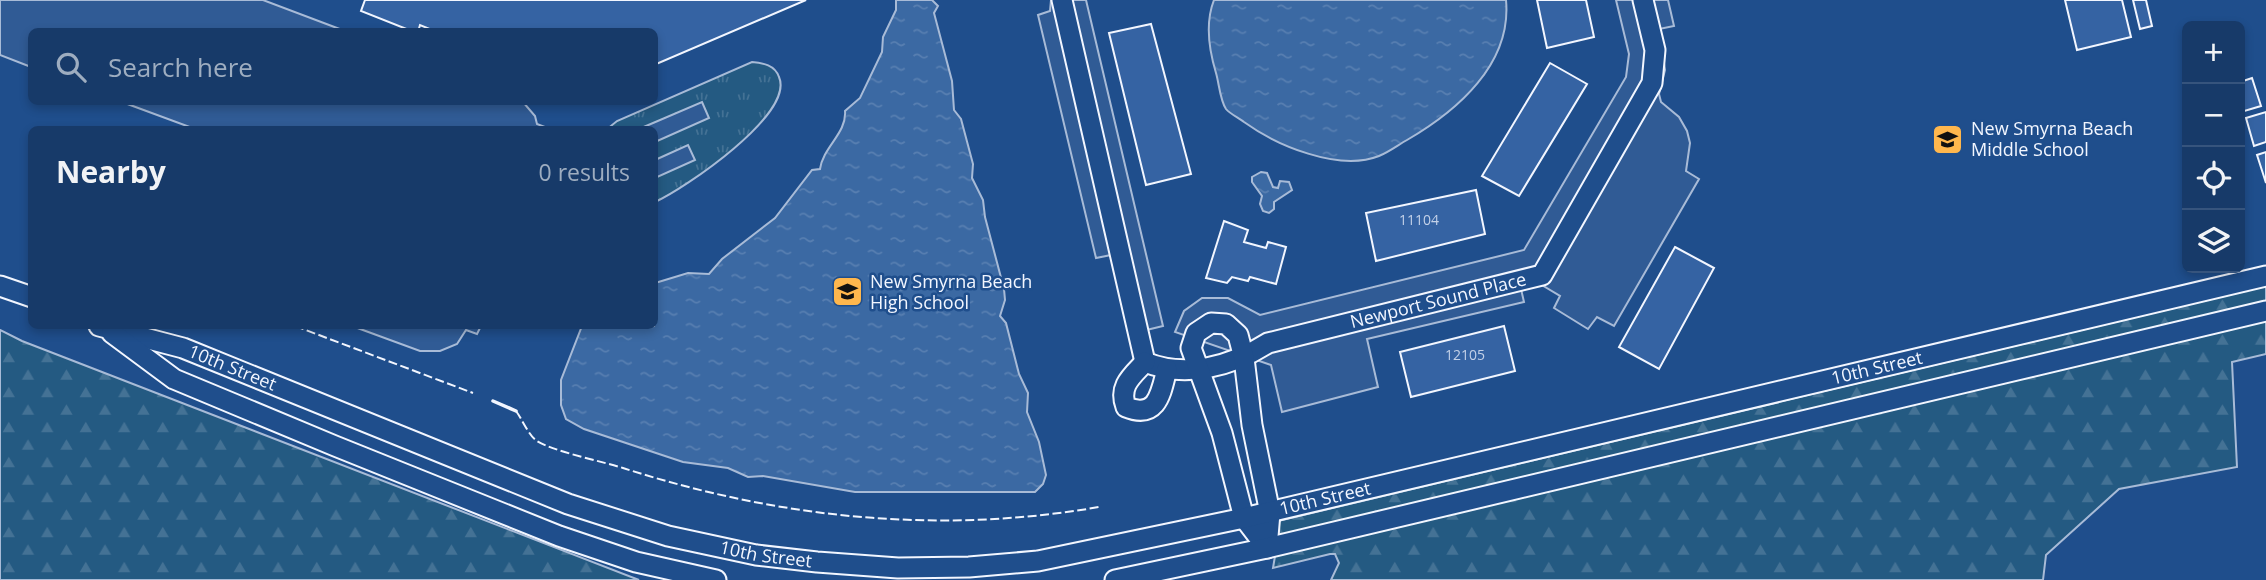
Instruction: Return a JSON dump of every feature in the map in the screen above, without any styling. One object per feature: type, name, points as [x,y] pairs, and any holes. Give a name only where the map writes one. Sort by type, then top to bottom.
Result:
[{"type":"street","points":[[1062,0],[1145,362],[1126,382],[1122,396],[1126,407],[1138,412],[1150,408],[1158,400],[1167,369]]},
{"type":"street","name":"Newport Sound Place","points":[[1145,362],[1167,369],[1201,369],[1244,358],[1268,343],[1542,275],[1652,83],[1655,50],[1643,0]]},
{"type":"street","name":"10th Street","points":[[110,329],[193,351],[568,504],[668,536],[756,555],[898,568],[969,567],[1038,561],[1270,513],[2266,276]]},
{"type":"street","points":[[0,286],[28,296]]},
{"type":"street","name":"10th Street","points":[[1115,580],[1267,548],[2266,311]]},
{"type":"street","points":[[1211,323],[1226,324],[1240,340],[1252,425],[1270,513],[1267,548],[1244,518],[1222,433],[1192,342],[1199,329],[1211,323]]},
{"type":"street","name":"10th Street","points":[[105,329],[186,385],[559,536],[636,562],[716,580]]},
{"type":"street","points":[[1222,433],[1252,425]]},
{"type":"green space","points":[[752,62],[772,67],[779,77],[779,92],[770,110],[754,129],[711,166],[658,200],[658,126],[611,126]]},
{"type":"green space","points":[[2266,286],[2266,301],[1277,536],[1278,521]]},
{"type":"green space","points":[[2266,321],[2266,354],[2232,362],[2237,467],[2119,489],[2046,555],[2043,580],[1331,580],[1339,563],[1335,554],[1273,568],[1275,556]]},
{"type":"green space","points":[[0,330],[22,341],[639,580],[0,580]]},
{"type":"shaded area","points":[[0,0],[263,0],[337,28],[28,28],[28,66],[0,55]]},
{"type":"shaded area","points":[[1051,0],[1086,0],[1163,326],[1130,334],[1111,255],[1096,258],[1038,15],[1050,11]]},
{"type":"shaded area","points":[[1616,0],[1668,0],[1674,26],[1659,29],[1665,70],[1659,94],[1661,102],[1679,117],[1687,131],[1690,143],[1686,171],[1699,179],[1614,326],[1597,317],[1588,329],[1554,308],[1560,296],[1540,284],[1521,289],[1524,302],[1367,339],[1378,387],[1282,412],[1271,365],[1175,332],[1184,311],[1202,298],[1228,298],[1260,315],[1524,250],[1626,77],[1629,54]]},
{"type":"shaded area","points":[[702,102],[709,118],[658,141],[658,126],[646,126]]},
{"type":"shaded area","points":[[130,105],[526,105],[535,116],[537,124],[542,126],[187,126]]},
{"type":"shaded area","points":[[688,145],[695,160],[658,177],[658,159]]},
{"type":"shaded area","points":[[360,329],[480,329],[477,334],[466,330],[457,344],[440,351],[420,351]]},
{"type":"water","points":[[896,0],[932,0],[938,6],[934,13],[952,81],[954,110],[961,119],[973,164],[972,178],[983,200],[1004,289],[1005,300],[1000,316],[1006,323],[1019,374],[1028,393],[1027,412],[1039,442],[1046,475],[1043,484],[1035,492],[855,492],[763,476],[748,477],[728,468],[683,462],[584,429],[566,419],[561,405],[561,380],[581,329],[658,329],[658,282],[688,273],[709,274],[722,259],[775,218],[812,170],[820,169],[825,154],[839,133],[845,119],[845,111],[860,98],[882,52],[883,37],[896,10]]},
{"type":"water","points":[[1214,0],[1506,0],[1506,23],[1500,45],[1490,65],[1462,100],[1426,128],[1383,154],[1363,160],[1345,161],[1308,154],[1290,147],[1257,131],[1226,109],[1210,46],[1209,27]]},
{"type":"water","points":[[1261,172],[1267,173],[1273,187],[1278,188],[1280,181],[1289,182],[1292,190],[1274,202],[1274,209],[1269,213],[1263,211],[1260,204],[1262,196],[1252,182],[1252,177]]},
{"type":"building","points":[[365,0],[806,0],[658,63],[658,28],[427,28],[420,25],[419,28],[404,28],[361,11]]},
{"type":"building","points":[[1537,0],[1586,0],[1594,37],[1547,48]]},
{"type":"building","points":[[2065,0],[2122,0],[2131,37],[2077,50]]},
{"type":"building","points":[[2133,0],[2146,0],[2152,26],[2140,29]]},
{"type":"building","points":[[1151,24],[1191,174],[1146,185],[1109,33]]},
{"type":"building","points":[[1550,63],[1587,84],[1519,196],[1482,176]]},
{"type":"building","points":[[2252,78],[2261,106],[2245,111],[2245,84],[2245,80]]},
{"type":"building","points":[[2266,112],[2266,142],[2254,146],[2246,118]]},
{"type":"building","points":[[2266,152],[2266,183],[2257,155]]},
{"type":"building","points":[[1476,190],[1485,234],[1376,261],[1366,213]]},
{"type":"building","points":[[1224,221],[1248,230],[1244,242],[1266,248],[1268,242],[1286,247],[1276,284],[1250,277],[1248,281],[1232,277],[1227,283],[1206,278]]},
{"type":"building","points":[[1675,247],[1714,268],[1659,369],[1619,347]]},
{"type":"building","points":[[1504,326],[1515,371],[1411,397],[1400,352]]},
{"type":"fence","points":[[303,329],[473,393]]},
{"type":"fence","points":[[516,411],[534,439],[555,449],[681,485],[799,510],[859,517],[978,520],[1099,507]]},
{"type":"wall","points":[[493,401],[516,411]]},
{"type":"place","name":"New Smyrna Beach Middle School","points":[[1948,139]]},
{"type":"place","name":"New Smyrna Beach High School","points":[[847,292]]}]
